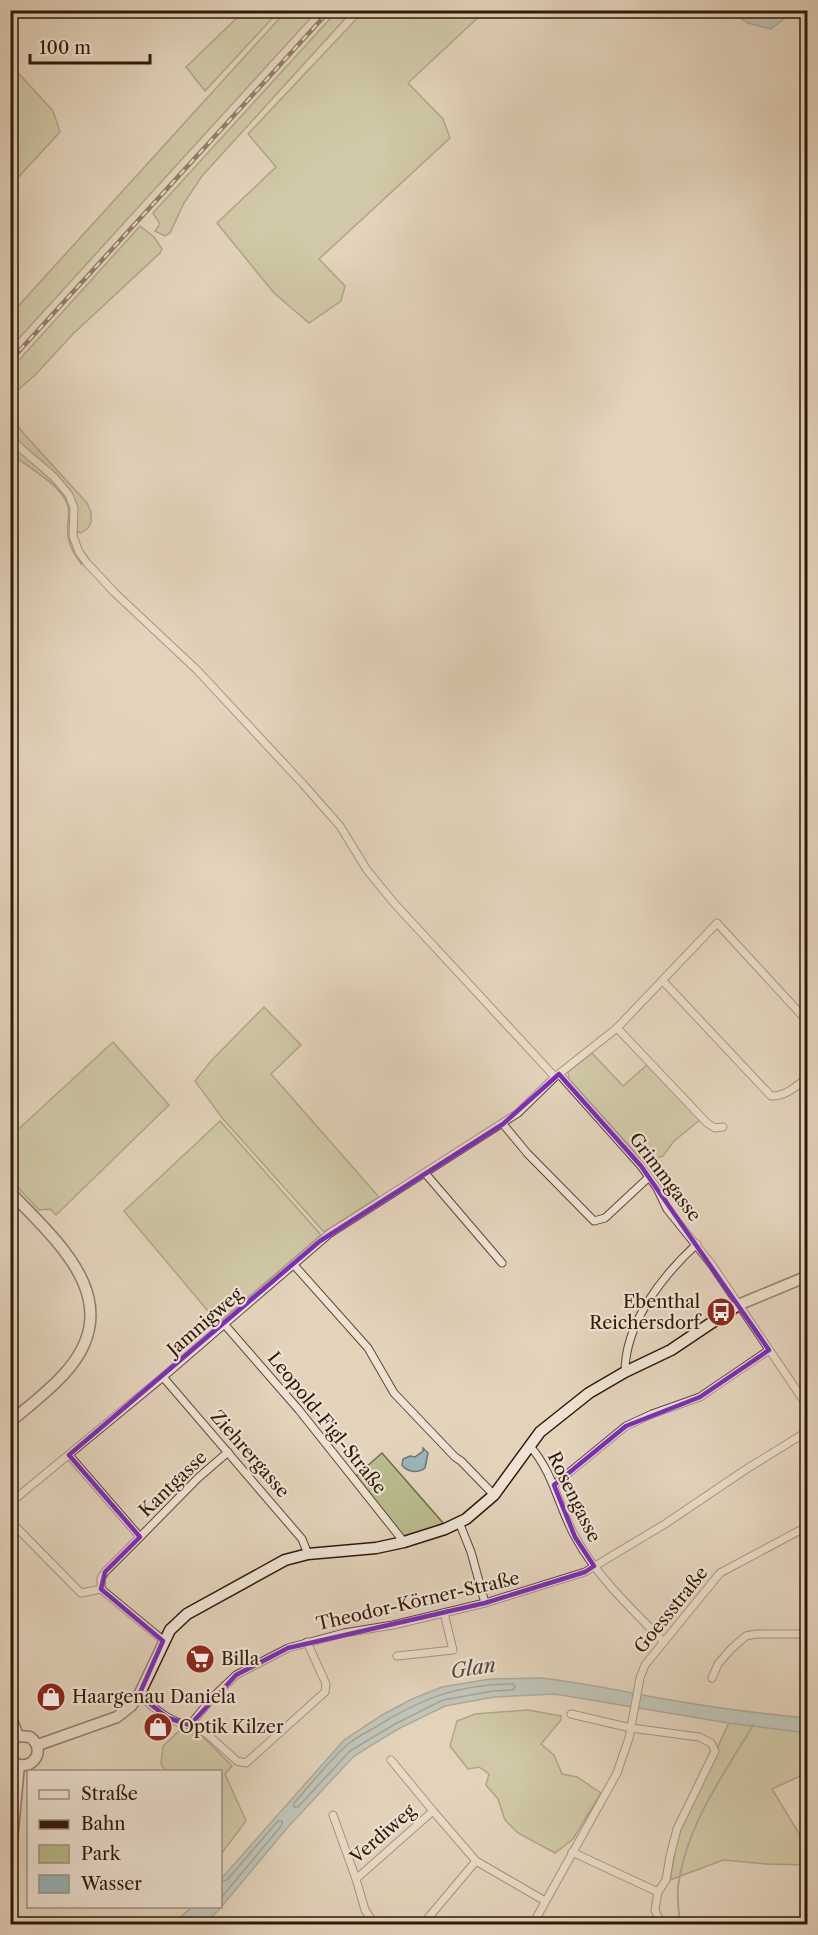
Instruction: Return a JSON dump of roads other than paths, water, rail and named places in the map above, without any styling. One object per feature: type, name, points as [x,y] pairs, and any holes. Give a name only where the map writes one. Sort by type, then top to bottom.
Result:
[{"type":"main road","points":[[10,1192],[72,1260],[87,1291],[90,1318],[81,1348],[65,1373],[10,1422]]},
{"type":"main road","points":[[38,1745],[117,1717],[131,1706],[140,1695],[170,1630],[187,1614],[285,1560],[308,1554],[376,1548],[404,1542],[459,1522],[477,1511],[494,1495],[529,1445],[566,1410],[625,1372],[672,1350],[738,1305],[807,1276]]},
{"type":"main road","points":[[10,1715],[14,1739],[30,1737],[38,1745],[38,1752],[32,1763],[15,1762],[10,1862]]},
{"type":"street","name":"Grimmgasse","points":[[10,439],[54,477],[69,495],[74,508],[73,536],[79,552],[87,563],[136,614],[197,670],[303,784],[340,826],[367,870],[394,903],[649,1177],[667,1209],[697,1244],[807,1407]]},
{"type":"street","name":"Jamnigweg","points":[[10,1503],[225,1325],[329,1234],[518,1113],[557,1076],[617,1028],[717,923],[807,1022]]},
{"type":"street","points":[[663,981],[771,1096],[779,1096],[791,1090],[807,1077]]},
{"type":"street","points":[[617,1028],[707,1123],[715,1128],[723,1127]]},
{"type":"street","points":[[503,1124],[594,1221],[605,1218],[649,1177]]},
{"type":"street","points":[[425,1173],[502,1263]]},
{"type":"street","points":[[625,1372],[631,1339],[640,1318],[669,1271],[697,1244]]},
{"type":"street","points":[[294,1265],[368,1348],[394,1393],[494,1495]]},
{"type":"street","name":"Leopold-Figl-Straße","points":[[225,1325],[299,1410],[404,1542]]},
{"type":"street","points":[[554,1485],[626,1426],[700,1397],[769,1350]]},
{"type":"street","name":"Ziehrergasse","points":[[163,1377],[302,1539],[308,1554]]},
{"type":"street","name":"Theodor-Körner-Straße","points":[[190,1725],[213,1697],[236,1675],[288,1648],[344,1633],[393,1625],[485,1603],[585,1572],[665,1524],[807,1431]]},
{"type":"street","name":"Rosengasse","points":[[529,1445],[546,1466],[575,1537],[594,1566],[664,1642]]},
{"type":"street","name":"Kantgasse","points":[[101,1589],[101,1578],[105,1572],[198,1478],[228,1452]]},
{"type":"street","name":"Kantgasse","points":[[69,1455],[140,1537]]},
{"type":"street","points":[[10,1521],[81,1593],[101,1589],[164,1641]]},
{"type":"street","points":[[459,1522],[471,1552],[485,1603]]},
{"type":"street","name":"Goessstraße","points":[[533,1924],[614,1781],[625,1751],[640,1678],[645,1665],[720,1573],[807,1527]]},
{"type":"street","points":[[397,1656],[453,1650],[444,1613]]},
{"type":"street","points":[[712,1678],[718,1664],[746,1636],[807,1634]]},
{"type":"street","points":[[140,1695],[168,1718],[206,1733],[237,1761],[246,1763],[325,1692],[326,1684],[307,1642]]},
{"type":"street","points":[[571,1714],[631,1728],[699,1737],[711,1743],[715,1750],[677,1829],[666,1880],[658,1892],[655,1910],[661,1924]]},
{"type":"street","name":"Verdiweg","points":[[333,1815],[356,1879],[433,1811],[391,1760]]},
{"type":"street","points":[[433,1811],[476,1861],[545,1901]]},
{"type":"street","points":[[572,1852],[658,1892]]},
{"type":"street","points":[[423,1924],[476,1861]]},
{"type":"street","points":[[356,1879],[365,1910],[374,1924]]},
{"type":"water","points":[[735,10],[794,11],[771,29],[748,23],[733,13]]},
{"type":"water","points":[[423,1448],[428,1453],[425,1468],[416,1472],[402,1465],[403,1459],[410,1456],[415,1457],[423,1451]]},
{"type":"water","points":[[541,1678],[592,1685],[662,1699],[807,1718],[807,1733],[728,1723],[555,1694],[494,1697],[445,1706],[398,1729],[354,1756],[288,1827],[222,1906],[222,1878],[344,1740],[412,1699],[442,1687],[490,1679]]},
{"type":"water","points":[[191,1908],[220,1908],[203,1924],[172,1924]]},
{"type":"waterway","points":[[680,1924],[678,1887],[689,1843],[707,1802],[754,1724]]},
{"type":"railway","points":[[10,361],[330,10]]},
{"type":"place","name":"Ebenthal Reichersdorf","points":[[721,1312]]},
{"type":"place","name":"Billa","points":[[200,1659]]},
{"type":"place","name":"Haargenau Daniela","points":[[51,1697]]},
{"type":"place","name":"Optik Kilzer","points":[[158,1727]]},
{"type":"water label","name":"Glan","points":[[473,1668]]}]
